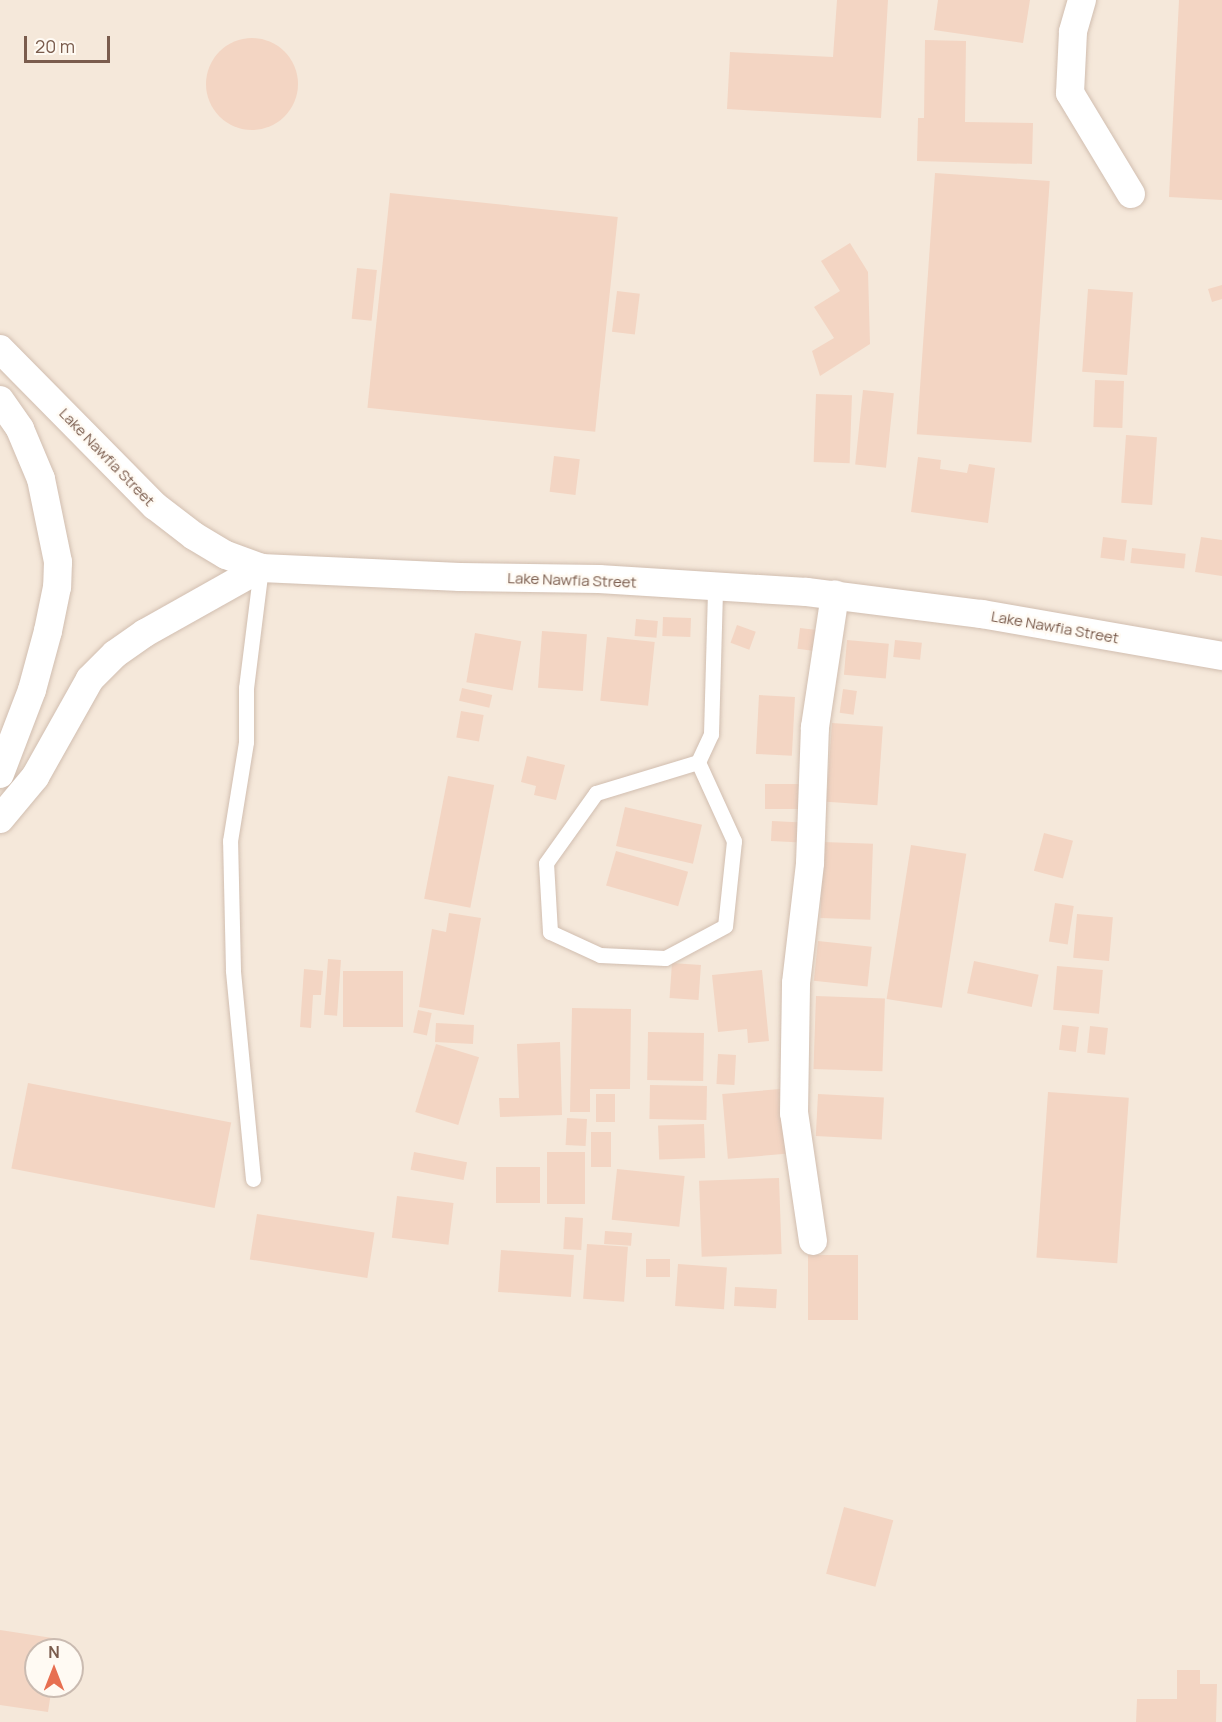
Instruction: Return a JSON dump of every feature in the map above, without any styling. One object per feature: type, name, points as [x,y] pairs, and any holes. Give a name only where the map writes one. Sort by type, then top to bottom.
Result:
[{"type":"street","points":[[1082,0],[1073,32],[1070,93],[1131,194]]},
{"type":"street","name":"Lake Nawfia Street","points":[[0,349],[155,506],[194,536],[226,555],[261,568],[460,577],[599,579],[835,595],[982,614],[1222,656]]},
{"type":"street","points":[[0,400],[20,429],[41,479],[58,562],[57,587],[32,690],[0,774]]},
{"type":"street","points":[[0,819],[34,777],[90,679],[115,654],[145,633],[261,568]]},
{"type":"street","points":[[813,1241],[794,1113],[796,983],[810,863],[815,727],[835,595]]},
{"type":"lane","points":[[253,1179],[233,970],[230,841],[246,742],[246,688],[261,568]]},
{"type":"lane","points":[[698,762],[734,841],[725,926],[665,958],[600,955],[550,932],[546,863],[596,793],[698,762],[711,734],[715,587]]},
{"type":"shaded area","points":[[0,0],[1222,0],[1222,1722],[0,1722]]},
{"type":"building","points":[[837,0],[888,0],[881,118],[727,109],[730,52],[833,57]]},
{"type":"building","points":[[938,0],[1030,0],[1023,43],[934,30]]},
{"type":"building","points":[[1179,0],[1222,0],[1222,200],[1169,197]]},
{"type":"building","points":[[252,38],[270,41],[285,51],[295,66],[298,84],[295,102],[285,117],[270,127],[252,130],[234,127],[219,117],[209,102],[206,84],[209,66],[219,51],[234,41]]},
{"type":"building","points":[[925,40],[966,41],[965,122],[1033,123],[1032,164],[917,161],[918,118],[924,118]]},
{"type":"building","points":[[935,173],[1050,181],[1031,442],[917,434]]},
{"type":"building","points":[[390,193],[618,217],[595,432],[367,408]]},
{"type":"building","points":[[850,243],[868,272],[870,344],[820,376],[812,351],[834,338],[814,307],[840,291],[821,261]]},
{"type":"building","points":[[357,268],[377,270],[372,321],[352,319]]},
{"type":"building","points":[[1222,285],[1222,299],[1212,302],[1208,289]]},
{"type":"building","points":[[1088,289],[1133,292],[1127,375],[1082,372]]},
{"type":"building","points":[[617,291],[640,294],[635,334],[612,332]]},
{"type":"building","points":[[1095,380],[1124,381],[1122,428],[1093,427]]},
{"type":"building","points":[[863,390],[894,393],[886,468],[855,465]]},
{"type":"building","points":[[816,394],[852,395],[850,463],[814,462]]},
{"type":"building","points":[[1126,435],[1157,437],[1152,505],[1121,503]]},
{"type":"building","points":[[554,456],[580,459],[575,495],[550,492]]},
{"type":"building","points":[[918,457],[941,460],[940,469],[967,473],[969,464],[995,468],[988,523],[911,512]]},
{"type":"building","points":[[1103,537],[1127,540],[1124,561],[1100,558]]},
{"type":"building","points":[[1201,537],[1222,540],[1222,576],[1195,572]]},
{"type":"building","points":[[1132,548],[1186,554],[1184,569],[1130,563]]},
{"type":"building","points":[[663,617],[691,618],[690,637],[662,636]]},
{"type":"building","points":[[636,619],[658,621],[656,638],[635,636]]},
{"type":"building","points":[[737,625],[756,632],[749,650],[731,643]]},
{"type":"building","points":[[800,628],[817,630],[814,651],[797,649]]},
{"type":"building","points":[[542,631],[587,634],[583,691],[538,688]]},
{"type":"building","points":[[475,633],[521,641],[513,690],[466,682]]},
{"type":"building","points":[[607,637],[655,642],[648,706],[600,701]]},
{"type":"building","points":[[847,640],[889,644],[886,679],[844,675]]},
{"type":"building","points":[[895,640],[922,643],[920,660],[893,657]]},
{"type":"building","points":[[462,688],[492,695],[489,708],[459,701]]},
{"type":"building","points":[[843,689],[857,691],[854,715],[840,713]]},
{"type":"building","points":[[759,695],[795,697],[792,756],[756,754]]},
{"type":"building","points":[[461,711],[484,715],[479,742],[456,738]]},
{"type":"building","points":[[832,723],[883,727],[877,805],[826,802]]},
{"type":"building","points":[[527,756],[565,765],[556,800],[534,795],[536,786],[521,782]]},
{"type":"building","points":[[448,776],[494,785],[470,908],[424,899]]},
{"type":"building","points":[[765,784],[808,784],[808,809],[765,809]]},
{"type":"building","points":[[625,807],[702,825],[693,864],[616,846]]},
{"type":"building","points":[[772,821],[807,823],[806,843],[771,841]]},
{"type":"building","points":[[1044,833],[1073,841],[1063,878],[1034,871]]},
{"type":"building","points":[[823,842],[873,844],[870,920],[820,918]]},
{"type":"building","points":[[911,845],[966,854],[942,1008],[887,999]]},
{"type":"building","points":[[616,851],[688,872],[678,906],[606,886]]},
{"type":"building","points":[[1055,903],[1074,906],[1068,944],[1049,942]]},
{"type":"building","points":[[449,913],[481,918],[464,1015],[419,1007],[432,929],[446,932]]},
{"type":"building","points":[[1077,914],[1113,917],[1109,961],[1073,958]]},
{"type":"building","points":[[818,941],[872,947],[868,986],[814,981]]},
{"type":"building","points":[[328,959],[341,960],[337,1016],[324,1015]]},
{"type":"building","points":[[974,961],[1039,975],[1032,1007],[967,993]]},
{"type":"building","points":[[672,963],[701,965],[698,1000],[670,998]]},
{"type":"building","points":[[1057,966],[1103,970],[1099,1014],[1053,1010]]},
{"type":"building","points":[[304,969],[323,971],[321,995],[313,995],[311,1028],[300,1027]]},
{"type":"building","points":[[762,970],[769,1041],[748,1043],[747,1029],[718,1032],[712,975]]},
{"type":"building","points":[[343,971],[403,971],[403,1027],[343,1027]]},
{"type":"building","points":[[816,996],[885,998],[882,1071],[813,1069]]},
{"type":"building","points":[[572,1008],[631,1009],[630,1089],[590,1089],[590,1112],[570,1112]]},
{"type":"building","points":[[418,1010],[432,1013],[427,1035],[413,1032]]},
{"type":"building","points":[[436,1023],[474,1025],[473,1044],[435,1042]]},
{"type":"building","points":[[1062,1025],[1079,1027],[1076,1052],[1059,1050]]},
{"type":"building","points":[[1090,1026],[1108,1028],[1105,1055],[1087,1053]]},
{"type":"building","points":[[648,1032],[704,1033],[703,1081],[647,1080]]},
{"type":"building","points":[[560,1042],[562,1115],[500,1117],[499,1098],[519,1098],[517,1044]]},
{"type":"building","points":[[436,1044],[479,1057],[458,1125],[415,1112]]},
{"type":"building","points":[[718,1054],[736,1055],[734,1085],[716,1084]]},
{"type":"building","points":[[28,1083],[231,1122],[215,1208],[11,1168]]},
{"type":"building","points":[[650,1085],[707,1086],[706,1120],[649,1119]]},
{"type":"building","points":[[780,1089],[786,1154],[728,1159],[722,1094]]},
{"type":"building","points":[[1048,1092],[1129,1098],[1117,1263],[1036,1258]]},
{"type":"building","points":[[596,1094],[615,1094],[615,1122],[596,1122]]},
{"type":"building","points":[[818,1094],[884,1097],[882,1139],[816,1136]]},
{"type":"building","points":[[567,1118],[587,1119],[586,1146],[566,1145]]},
{"type":"building","points":[[704,1124],[705,1158],[659,1160],[658,1126]]},
{"type":"building","points":[[591,1132],[611,1132],[611,1167],[591,1167]]},
{"type":"building","points":[[414,1152],[467,1162],[464,1180],[411,1170]]},
{"type":"building","points":[[547,1152],[585,1152],[585,1204],[547,1204]]},
{"type":"building","points":[[496,1167],[540,1167],[540,1203],[496,1203]]},
{"type":"building","points":[[617,1169],[685,1176],[679,1227],[612,1220]]},
{"type":"building","points":[[779,1178],[782,1254],[702,1257],[699,1181]]},
{"type":"building","points":[[397,1196],[454,1203],[448,1245],[392,1238]]},
{"type":"building","points":[[257,1214],[375,1233],[367,1278],[250,1259]]},
{"type":"building","points":[[565,1217],[583,1218],[581,1250],[563,1249]]},
{"type":"building","points":[[605,1231],[632,1233],[631,1246],[604,1244]]},
{"type":"building","points":[[587,1244],[628,1247],[624,1302],[583,1299]]},
{"type":"building","points":[[501,1250],[574,1255],[571,1297],[498,1292]]},
{"type":"building","points":[[808,1255],[858,1255],[858,1320],[808,1320]]},
{"type":"building","points":[[646,1259],[670,1259],[670,1277],[646,1277]]},
{"type":"building","points":[[678,1264],[727,1267],[724,1309],[675,1306]]},
{"type":"building","points":[[735,1287],[777,1289],[776,1308],[734,1306]]},
{"type":"building","points":[[844,1507],[893,1520],[875,1587],[826,1574]]},
{"type":"building","points":[[0,1630],[52,1638],[24,1638],[24,1698],[50,1698],[48,1712],[0,1705]]},
{"type":"building","points":[[1177,1670],[1200,1670],[1200,1684],[1217,1684],[1216,1722],[1136,1722],[1137,1699],[1177,1699]]}]
